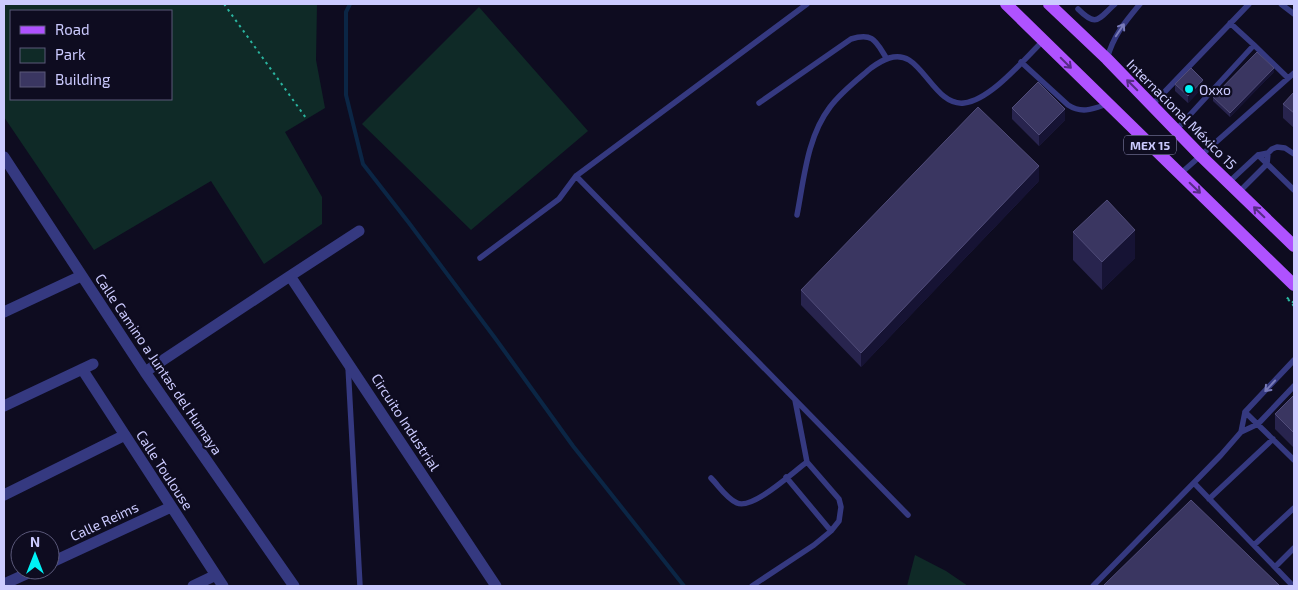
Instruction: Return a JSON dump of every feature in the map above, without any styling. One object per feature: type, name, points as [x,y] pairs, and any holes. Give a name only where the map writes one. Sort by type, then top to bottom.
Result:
[{"type":"main road","name":"MEX 15","points":[[1006,4],[1294,285]]},
{"type":"main road","name":"Internacional México 15","points":[[1048,4],[1107,59],[1201,156],[1294,246]]},
{"type":"street","name":"Calle Camino a Juntas del Humaya","points":[[4,157],[145,372],[294,586]]},
{"type":"street","points":[[145,372],[359,231]]},
{"type":"street","points":[[4,312],[82,276]]},
{"type":"street","name":"Circuito Industrial","points":[[290,276],[496,586]]},
{"type":"street","points":[[4,406],[93,364]]},
{"type":"street","name":"Calle Toulouse","points":[[82,369],[223,586]]},
{"type":"street","points":[[4,495],[125,435]]},
{"type":"street","name":"Calle Reims","points":[[60,558],[171,507]]},
{"type":"street","points":[[193,586],[216,575]]},
{"type":"street","points":[[4,584],[25,581]]},
{"type":"lane","points":[[480,258],[559,199],[576,176],[807,4]]},
{"type":"lane","points":[[1078,9],[1088,19],[1093,21],[1099,19],[1116,4]]},
{"type":"lane","points":[[1107,59],[1112,41],[1140,4]]},
{"type":"lane","points":[[1152,105],[1249,4]]},
{"type":"lane","points":[[1281,4],[1294,14]]},
{"type":"lane","points":[[1230,23],[1288,78]]},
{"type":"lane","points":[[759,103],[851,38],[869,36],[876,41],[887,59]]},
{"type":"lane","points":[[797,215],[809,155],[818,127],[830,107],[852,84],[878,63],[887,59],[902,57],[911,61],[944,96],[956,103],[964,103],[978,100],[989,93],[1043,41]]},
{"type":"lane","points":[[1176,130],[1254,45]]},
{"type":"lane","points":[[1021,62],[1075,110],[1082,111],[1108,104]]},
{"type":"lane","points":[[1180,174],[1294,73]]},
{"type":"lane","points":[[1229,182],[1258,155],[1277,147],[1285,148],[1294,154]]},
{"type":"lane","points":[[1239,192],[1267,164],[1268,152]]},
{"type":"lane","points":[[1258,155],[1294,190]]},
{"type":"lane","points":[[576,176],[908,515]]},
{"type":"lane","points":[[1241,432],[1245,412],[1294,360]]},
{"type":"lane","points":[[348,361],[360,586]]},
{"type":"lane","points":[[1093,586],[1241,432],[1258,424],[1294,386]]},
{"type":"lane","points":[[752,586],[814,545],[831,531],[839,521],[841,507],[839,498],[807,462],[795,400]]},
{"type":"lane","points":[[1245,412],[1294,460]]},
{"type":"lane","points":[[1209,499],[1273,439]]},
{"type":"lane","points":[[711,478],[727,496],[738,503],[745,504],[760,498],[807,462]]},
{"type":"lane","points":[[786,477],[831,531]]},
{"type":"lane","points":[[1194,483],[1293,586]]},
{"type":"lane","points":[[1254,546],[1294,508]]},
{"type":"lane","points":[[1275,567],[1294,548]]},
{"type":"path","points":[[224,4],[306,118]]},
{"type":"green space","points":[[4,4],[317,4],[316,60],[325,108],[285,132],[322,197],[322,224],[264,264],[211,181],[94,250],[4,117]]},
{"type":"green space","points":[[479,7],[588,131],[471,230],[362,124]]},
{"type":"green space","points":[[915,555],[946,571],[968,586],[907,586]]},
{"type":"building","points":[[1257,52],[1274,68],[1230,113],[1213,97]]},
{"type":"building","points":[[1191,68],[1203,80],[1188,96],[1175,84]]},
{"type":"building","points":[[1038,82],[1065,109],[1039,135],[1012,108]]},
{"type":"building","points":[[1294,92],[1294,113],[1283,104]]},
{"type":"building","points":[[978,107],[1039,166],[861,353],[801,290]]},
{"type":"building","points":[[1107,200],[1135,230],[1102,262],[1073,232]]},
{"type":"building","points":[[1294,395],[1294,433],[1275,414]]},
{"type":"building","points":[[1191,500],[1280,586],[1103,586]]},
{"type":"waterway","points":[[350,4],[346,12],[346,95],[363,164],[495,338],[573,446],[684,586]]},
{"type":"place","name":"Oxxo","points":[[1189,89]]}]
